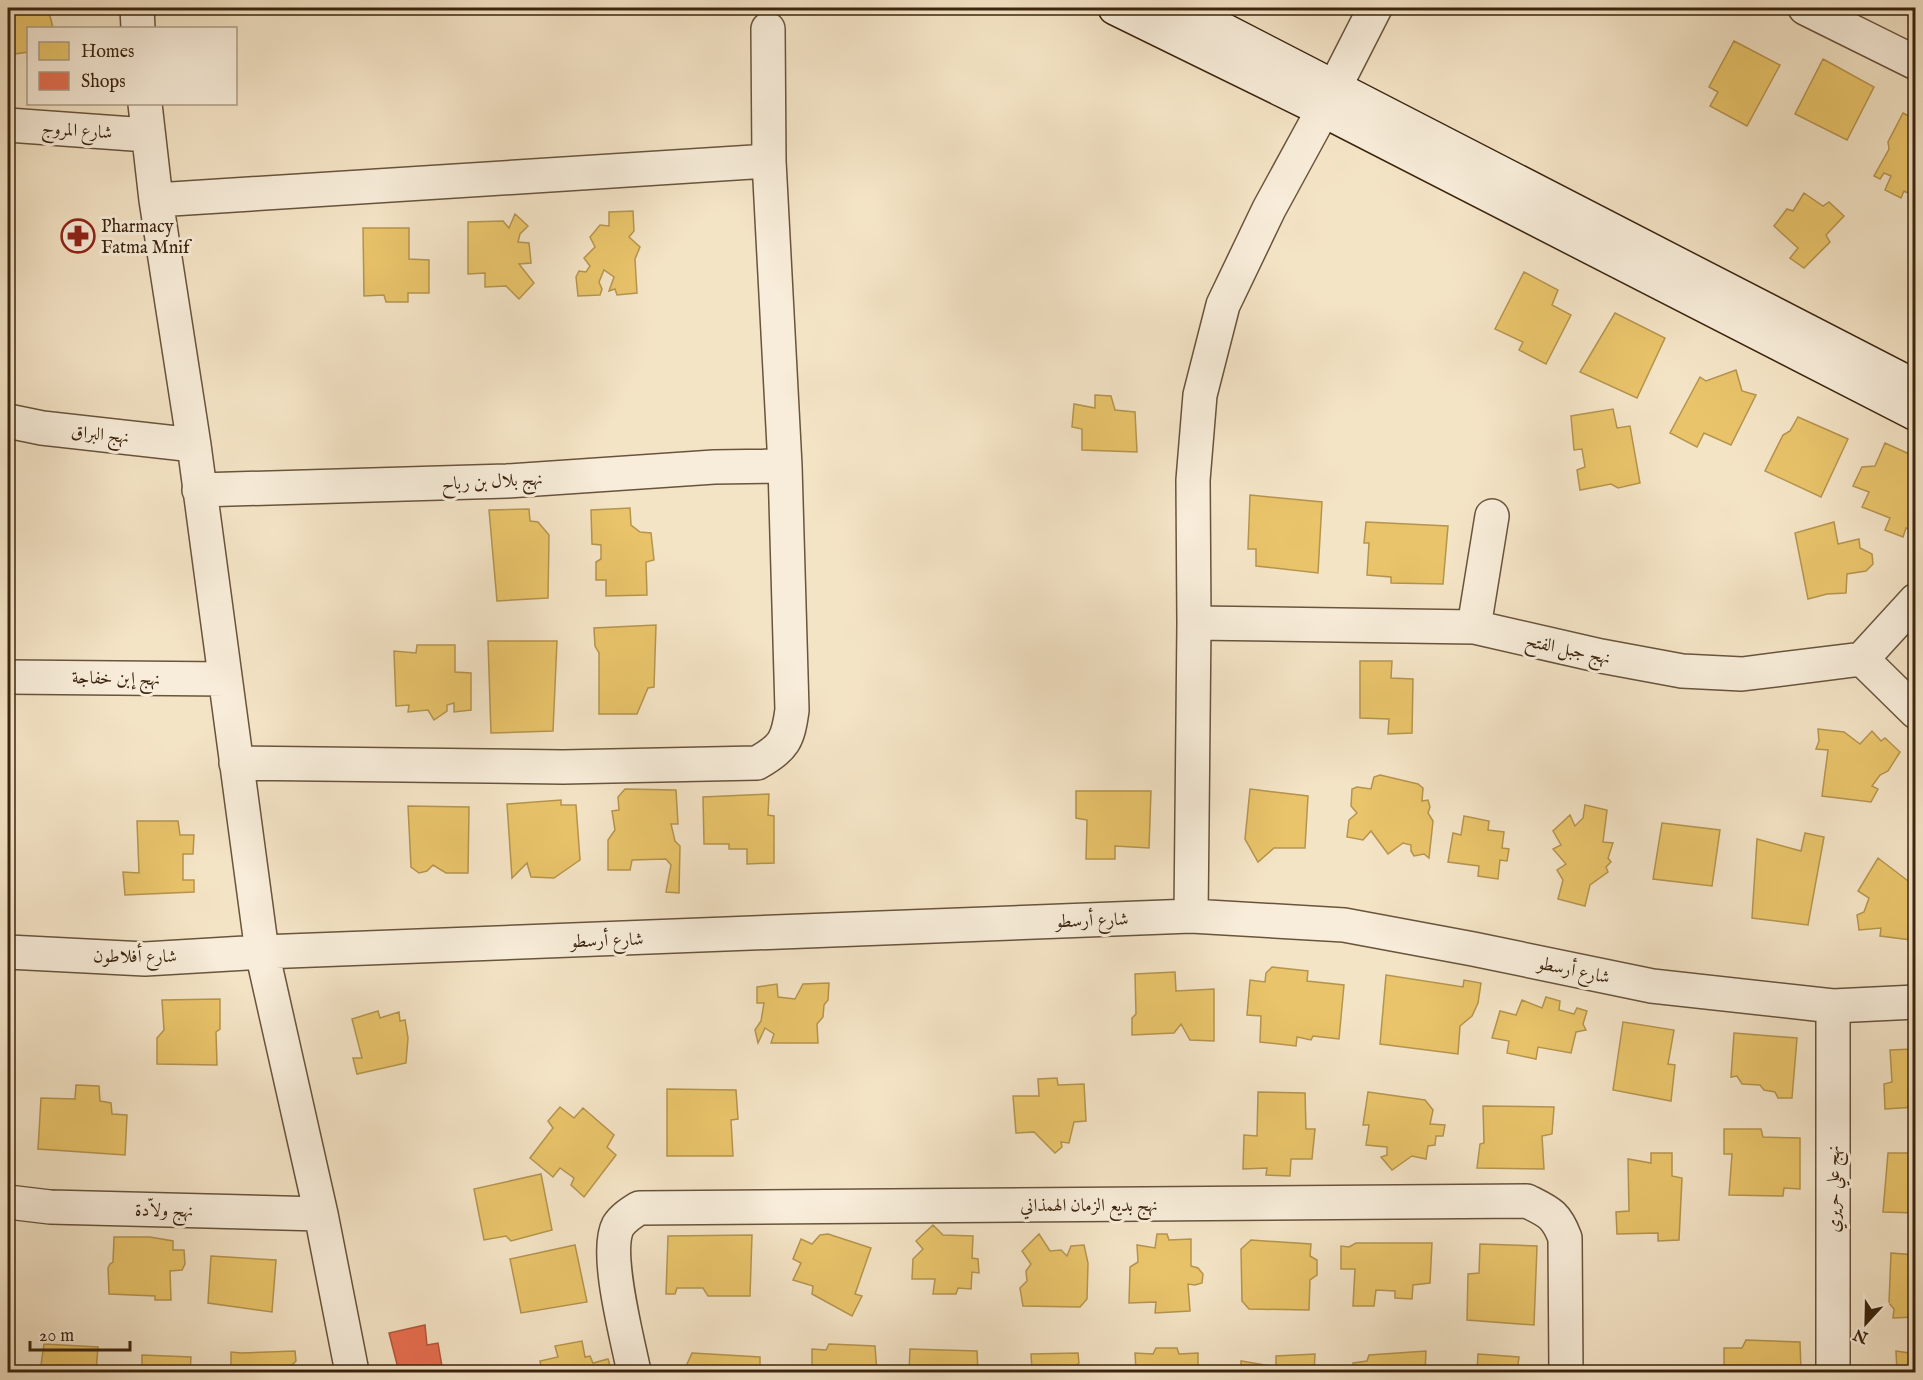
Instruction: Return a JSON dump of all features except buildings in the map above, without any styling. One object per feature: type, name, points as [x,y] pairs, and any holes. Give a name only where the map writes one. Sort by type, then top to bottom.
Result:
[{"type":"street","points":[[137,8],[138,27]]},
{"type":"street","points":[[1115,8],[1490,169],[1705,277],[1916,387]]},
{"type":"street","points":[[1181,8],[1329,98],[1916,414]]},
{"type":"street","points":[[1191,916],[1193,480],[1200,395],[1223,305],[1269,209],[1375,8]]},
{"type":"street","points":[[1805,8],[1916,63]]},
{"type":"street","points":[[236,763],[563,767],[757,763],[776,753],[785,742],[792,710],[785,466],[769,161],[768,29]]},
{"type":"street","points":[[146,119],[156,200],[194,445],[262,952],[321,1214],[352,1372]]},
{"type":"street","name":"شارع المروج","points":[[8,125],[146,119]]},
{"type":"street","points":[[156,200],[769,161]]},
{"type":"street","name":"نهج البراق","points":[[8,421],[42,428],[194,445]]},
{"type":"street","name":"نهج بلال بن رباح","points":[[199,490],[507,481],[714,467],[785,466]]},
{"type":"street","points":[[1474,627],[1492,516]]},
{"type":"street","points":[[1916,600],[1862,659],[1916,712]]},
{"type":"street","name":"نهج جبل الفتح","points":[[1194,623],[1474,627],[1601,656],[1682,671],[1742,675],[1862,659]]},
{"type":"street","name":"نهج إبن خفاجة","points":[[8,677],[225,679]]},
{"type":"street","name":"شارع أرسطو","points":[[262,952],[1191,916],[1344,925],[1473,948],[1652,987],[1833,1006],[1916,1002]]},
{"type":"street","name":"شارع أفلاطون","points":[[8,952],[145,959],[262,952]]},
{"type":"street","name":"نهج علي حريري","points":[[1833,1006],[1833,1372]]},
{"type":"street","name":"نهج بديع الزمان الهمذاني","points":[[634,1372],[614,1265],[614,1237],[623,1220],[639,1208],[1527,1201],[1550,1212],[1560,1225],[1565,1238],[1566,1372]]},
{"type":"street","name":"نهج ولاّدة","points":[[8,1202],[50,1207],[321,1214]]},
{"type":"place","name":"Pharmacy Fatma Mnif","points":[[78,236]]}]
